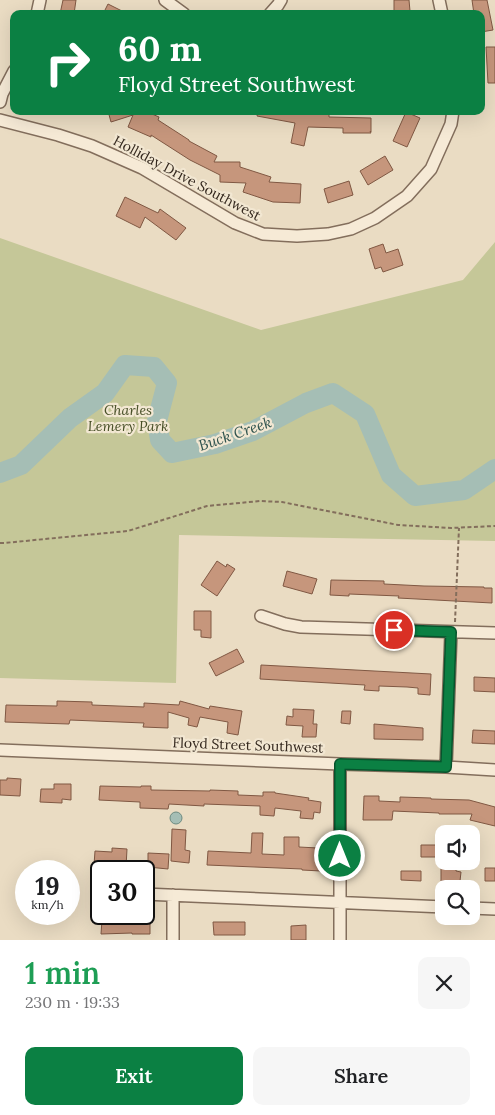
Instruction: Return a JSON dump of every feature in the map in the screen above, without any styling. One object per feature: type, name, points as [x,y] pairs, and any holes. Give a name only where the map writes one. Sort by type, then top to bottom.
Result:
[{"type":"street","points":[[165,0],[179,10]]},
{"type":"street","points":[[274,10],[281,0]]},
{"type":"street","points":[[0,102],[10,79]]},
{"type":"street","name":"Holliday Drive Southwest","points":[[0,120],[92,146],[106,152],[142,168],[235,223],[263,234],[297,236],[328,234],[351,229],[374,218],[407,196],[431,169],[451,124],[452,115]]},
{"type":"street","points":[[262,616],[301,627],[495,634]]},
{"type":"street","points":[[446,767],[453,632]]},
{"type":"street","name":"Floyd Street Southwest","points":[[0,750],[495,770]]},
{"type":"street","points":[[340,764],[340,940]]},
{"type":"street","points":[[155,894],[435,907]]},
{"type":"street","points":[[173,895],[173,940]]},
{"type":"street","points":[[480,908],[495,909]]},
{"type":"path","points":[[0,543],[128,531],[207,506],[260,501],[282,502],[398,525],[459,528],[495,526]]},
{"type":"path","points":[[453,632],[459,528]]},
{"type":"green space","name":"Charles Lemery Park","points":[[0,238],[261,330],[463,280],[495,242],[495,541],[179,535],[176,683],[0,678]]},
{"type":"water","points":[[174,812],[178,812],[182,818],[178,824],[174,824],[170,820],[170,816]]},
{"type":"building","points":[[63,0],[76,0],[75,10],[61,10]]},
{"type":"building","points":[[394,0],[409,0],[410,10],[394,10]]},
{"type":"building","points":[[472,0],[487,0],[493,30],[485,31],[485,10],[473,10]]},
{"type":"building","points":[[108,4],[120,10],[105,10]]},
{"type":"building","points":[[486,47],[495,47],[495,83],[488,83]]},
{"type":"building","points":[[109,115],[133,115],[111,122]]},
{"type":"building","points":[[133,115],[154,115],[159,117],[158,120],[189,141],[217,156],[214,162],[240,162],[240,167],[271,177],[269,182],[301,184],[300,203],[273,202],[243,192],[246,183],[220,182],[220,175],[190,160],[151,135],[151,137],[128,127]]},
{"type":"building","points":[[329,115],[329,117],[371,118],[371,133],[343,133],[343,128],[308,127],[304,146],[291,143],[295,123],[257,116]]},
{"type":"building","points":[[405,115],[413,115],[420,118],[407,147],[393,141]]},
{"type":"building","points":[[385,156],[393,170],[368,185],[360,171]]},
{"type":"building","points":[[349,181],[353,195],[328,203],[324,189]]},
{"type":"building","points":[[125,197],[158,213],[160,209],[186,228],[176,240],[145,217],[140,228],[116,216]]},
{"type":"building","points":[[383,244],[386,253],[398,249],[403,265],[383,272],[381,267],[375,269],[369,249]]},
{"type":"building","points":[[217,561],[226,567],[227,564],[235,569],[217,596],[201,585]]},
{"type":"building","points":[[287,571],[317,579],[312,594],[283,586]]},
{"type":"building","points":[[331,580],[384,581],[384,584],[492,588],[492,603],[398,598],[399,596],[330,595]]},
{"type":"building","points":[[194,611],[211,611],[211,638],[201,637],[201,630],[194,630]]},
{"type":"building","points":[[237,649],[244,662],[216,676],[209,663]]},
{"type":"building","points":[[261,665],[431,674],[430,695],[418,694],[418,688],[379,686],[379,691],[364,690],[365,685],[260,679]]},
{"type":"building","points":[[474,677],[495,678],[495,692],[474,691]]},
{"type":"building","points":[[57,701],[92,702],[92,705],[144,707],[144,703],[179,705],[180,701],[209,709],[210,706],[242,711],[238,735],[227,733],[228,722],[200,717],[197,727],[188,725],[189,718],[168,712],[168,728],[143,727],[144,723],[70,720],[69,724],[5,722],[6,705],[57,706]]},
{"type":"building","points":[[293,709],[314,710],[313,724],[317,724],[316,737],[302,737],[303,726],[286,725],[287,716],[293,717]]},
{"type":"building","points":[[342,711],[351,711],[350,724],[341,723]]},
{"type":"building","points":[[374,724],[423,728],[423,740],[374,739]]},
{"type":"building","points":[[473,730],[495,731],[495,744],[472,743]]},
{"type":"building","points":[[7,778],[21,779],[20,796],[0,795],[0,780],[7,780]]},
{"type":"building","points":[[54,784],[71,784],[71,800],[62,799],[62,803],[40,802],[41,789],[54,789]]},
{"type":"building","points":[[100,786],[151,786],[151,790],[238,791],[238,795],[263,796],[263,792],[275,792],[321,802],[320,813],[314,812],[313,819],[300,818],[301,811],[275,808],[274,816],[260,815],[260,806],[169,804],[168,809],[140,808],[140,802],[99,800]]},
{"type":"building","points":[[364,796],[379,796],[379,801],[400,802],[400,797],[469,800],[495,807],[495,826],[470,820],[472,814],[393,811],[392,820],[363,820]]},
{"type":"building","points":[[172,829],[186,830],[185,850],[190,851],[189,863],[171,861]]},
{"type":"building","points":[[252,833],[263,833],[262,854],[284,855],[284,837],[299,837],[299,847],[318,848],[317,856],[322,857],[321,871],[207,865],[208,851],[251,853]]},
{"type":"building","points":[[421,845],[435,845],[435,857],[421,857]]},
{"type":"building","points":[[112,848],[127,849],[126,860],[94,860],[95,851],[112,852]]},
{"type":"building","points":[[148,853],[169,854],[168,869],[155,868],[155,860],[148,860]]},
{"type":"building","points":[[485,868],[495,868],[495,881],[485,881]]},
{"type":"building","points":[[441,870],[461,872],[460,880],[441,880]]},
{"type":"building","points":[[401,871],[421,871],[421,881],[401,880]]},
{"type":"building","points":[[213,922],[245,922],[245,935],[214,935]]},
{"type":"building","points":[[102,925],[150,925],[150,934],[101,934]]},
{"type":"building","points":[[306,925],[306,940],[291,940],[291,926]]},
{"type":"waterway","name":"Buck Creek","points":[[0,473],[21,465],[70,418],[105,393],[125,365],[154,367],[167,383],[157,421],[160,440],[172,453],[215,444],[253,431],[306,403],[333,393],[365,414],[391,475],[415,496],[464,490],[495,469]]},
{"type":"route","points":[[340,856],[340,764],[446,767],[451,632],[394,630]]}]
